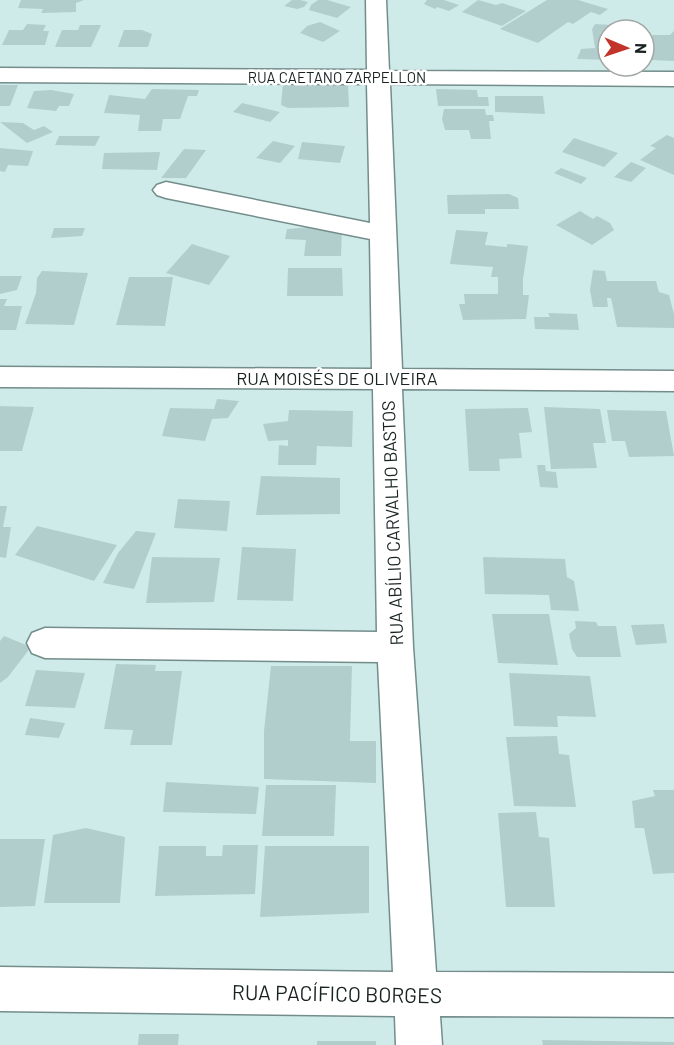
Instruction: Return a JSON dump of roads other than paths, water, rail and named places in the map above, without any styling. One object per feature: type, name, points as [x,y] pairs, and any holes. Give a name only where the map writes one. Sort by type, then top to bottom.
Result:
[{"type":"street","name":"RUA ABÍLIO CARVALHO BASTOS","points":[[376,0],[395,647],[419,1045]]},
{"type":"street","name":"RUA CAETANO ZARPELLON","points":[[0,75],[674,79]]},
{"type":"street","points":[[166,190],[383,234]]},
{"type":"street","name":"RUA MOISÉS DE OLIVEIRA","points":[[0,377],[674,381]]},
{"type":"street","points":[[45,643],[395,647]]},
{"type":"street","name":"RUA PACÍFICO BORGES","points":[[0,988],[674,995]]}]
